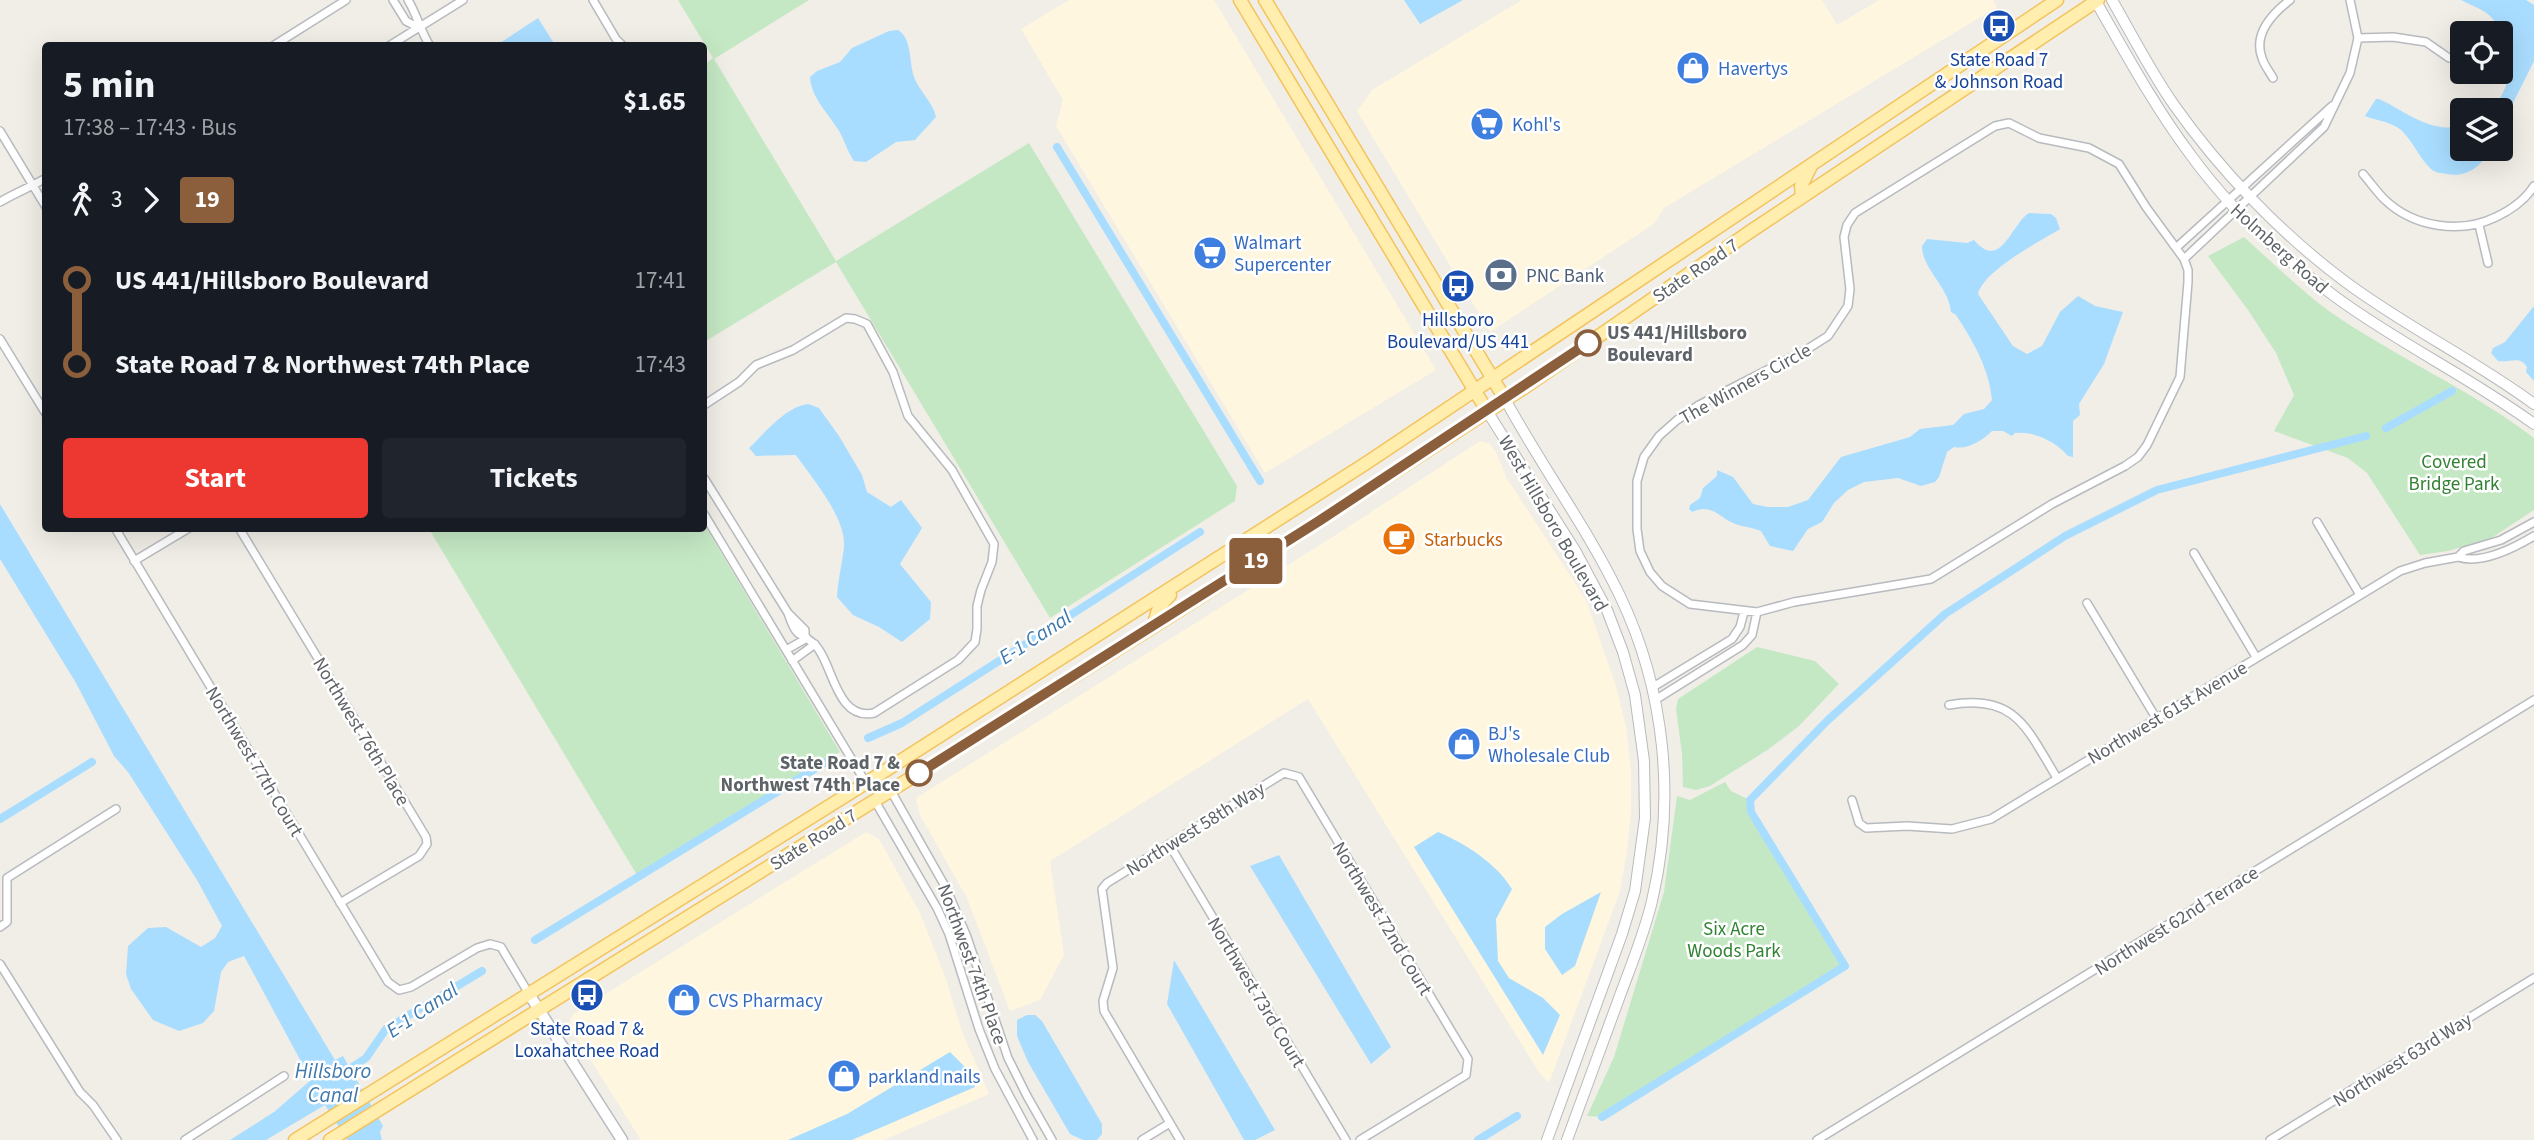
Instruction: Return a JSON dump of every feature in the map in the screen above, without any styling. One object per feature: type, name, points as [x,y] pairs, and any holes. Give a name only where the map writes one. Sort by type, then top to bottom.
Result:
[{"type":"main road","name":"West Hillsboro Boulevard","points":[[1240,0],[1487,411]]},
{"type":"main road","name":"West Hillsboro Boulevard","points":[[1265,0],[1505,400]]},
{"type":"main road","name":"State Road 7","points":[[295,1140],[1182,582],[1476,391],[2057,0]]},
{"type":"main road","name":"State Road 7","points":[[333,1138],[1153,627],[1505,400],[2096,0]]},
{"type":"main road","points":[[1288,78],[1314,102],[1327,103]]},
{"type":"main road","points":[[1304,106],[1319,110],[1341,126]]},
{"type":"main road","points":[[1802,197],[1801,186],[1814,163]]},
{"type":"main road","points":[[1751,231],[1763,214],[1769,192]]},
{"type":"main road","points":[[1153,627],[1159,607],[1182,582]]},
{"type":"main road","points":[[875,801],[875,793],[881,783],[908,756]]},
{"type":"main road","points":[[834,827],[859,800],[866,783]]},
{"type":"main road","points":[[529,994],[622,1140]]},
{"type":"street","points":[[279,42],[346,0]]},
{"type":"street","points":[[393,0],[406,22],[419,27]]},
{"type":"street","points":[[408,0],[428,42]]},
{"type":"street","points":[[395,42],[463,0]]},
{"type":"street","points":[[593,0],[619,42]]},
{"type":"street","name":"Holmberg Road","points":[[2096,0],[2173,130],[2227,200],[2294,265],[2336,298],[2498,398],[2534,424]]},
{"type":"street","name":"Holmberg Road","points":[[2112,0],[2173,103],[2242,187],[2300,245],[2343,280],[2534,404]]},
{"type":"street","points":[[2273,78],[2261,56],[2263,29],[2275,11],[2290,0]]},
{"type":"street","points":[[2184,259],[2324,127],[2350,73],[2358,38],[2350,0]]},
{"type":"street","points":[[2358,38],[2393,37],[2426,42],[2449,58]]},
{"type":"street","points":[[2177,247],[2335,103]]},
{"type":"street","name":"The Winners Circle","points":[[2008,123],[2039,138],[2089,148],[2119,164],[2184,259],[2188,282],[2180,377],[2138,457],[2052,504],[1931,579],[1794,601],[1757,612],[1744,612],[1698,607],[1680,599],[1662,586],[1650,572],[1640,551],[1637,481],[1644,457],[1659,436],[1676,420],[1699,405],[1828,336],[1848,306],[1850,289],[1844,237],[1854,213],[1996,126],[2008,123]]},
{"type":"street","points":[[0,131],[42,201]]},
{"type":"street","points":[[2363,174],[2386,201],[2423,222],[2442,226],[2479,225],[2518,205],[2534,186]]},
{"type":"street","points":[[0,202],[24,187],[33,186],[42,180]]},
{"type":"street","points":[[2479,225],[2488,263]]},
{"type":"street","points":[[707,403],[739,383],[762,362],[793,350],[846,318],[867,324],[893,372],[908,416],[952,470],[990,535],[993,553],[977,606],[975,642],[958,660],[874,713],[860,712],[847,703],[832,681],[815,644],[794,628],[788,613],[707,483]]},
{"type":"street","points":[[0,339],[42,407]]},
{"type":"street","name":"West Hillsboro Boulevard","points":[[1505,400],[1610,577],[1633,626],[1653,687],[1662,751],[1664,795],[1655,884],[1638,947],[1567,1140]]},
{"type":"street","name":"West Hillsboro Boulevard","points":[[1487,411],[1598,592],[1617,636],[1635,695],[1642,742],[1644,832],[1635,891],[1547,1140]]},
{"type":"street","points":[[707,519],[866,783]]},
{"type":"street","points":[[2317,522],[2360,594]]},
{"type":"street","name":"Northwest 61st Avenue","points":[[2458,557],[2464,551],[2501,540],[2534,522]]},
{"type":"street","name":"Northwest 77th Court","points":[[117,532],[388,982],[399,989],[411,987],[477,948],[490,944],[501,947],[529,994]]},
{"type":"street","points":[[134,561],[182,532]]},
{"type":"street","name":"Northwest 76th Place","points":[[241,532],[426,837],[427,844],[419,856],[340,903]]},
{"type":"street","name":"Northwest 61st Avenue","points":[[1852,800],[1858,823],[1866,828],[1907,826],[1952,829],[1990,819],[2400,571],[2458,557],[2467,560],[2494,555],[2534,536]]},
{"type":"street","points":[[2194,553],[2256,657]]},
{"type":"street","points":[[2087,603],[2156,718]]},
{"type":"street","points":[[1635,695],[1732,639],[1744,612]]},
{"type":"street","points":[[1635,695],[1655,701],[1744,645],[1752,635],[1757,612]]},
{"type":"street","points":[[786,650],[806,637]]},
{"type":"street","points":[[792,661],[815,644]]},
{"type":"street","points":[[1714,651],[1720,661]]},
{"type":"street","name":"Northwest 62nd Terrace","points":[[1817,1140],[2534,700]]},
{"type":"street","points":[[1949,705],[1985,702],[2011,714],[2025,726],[2057,778]]},
{"type":"street","name":"Northwest 58th Way","points":[[1170,1123],[1104,1011],[1103,1001],[1113,968],[1102,889],[1107,883],[1284,773],[1291,774]]},
{"type":"street","name":"Northwest 72nd Court","points":[[1291,774],[1299,777],[1468,1059],[1466,1075],[1360,1140]]},
{"type":"street","name":"Northwest 74th Place","points":[[891,791],[946,888],[967,937],[1008,1058],[1052,1140]]},
{"type":"street","name":"Northwest 74th Place","points":[[875,801],[937,908],[949,934],[979,1029],[995,1069],[1033,1140]]},
{"type":"street","points":[[0,927],[7,922],[7,878],[116,809]]},
{"type":"street","name":"Northwest 73rd Court","points":[[1169,844],[1346,1140]]},
{"type":"street","points":[[0,964],[80,1092],[93,1105],[117,1140]]},
{"type":"street","name":"Northwest 63rd Way","points":[[2270,1140],[2534,978]]},
{"type":"street","points":[[185,1140],[284,1076]]},
{"type":"street","points":[[1142,1140],[1170,1123],[1180,1140]]},
{"type":"shaded area","points":[[1069,0],[1214,0],[1436,370],[1265,473],[1056,126],[1063,100],[1021,29]]},
{"type":"shaded area","points":[[1522,0],[1822,0],[1837,25],[1879,0],[1993,0],[1997,7],[1664,208],[1655,223],[1490,332],[1357,111],[1372,90]]},
{"type":"shaded area","points":[[1480,441],[1490,444],[1497,454],[1506,477],[1586,600],[1616,686],[1626,727],[1631,770],[1631,811],[1620,891],[1549,1083],[1540,1074],[1308,699],[1050,861],[1064,955],[1040,1000],[1010,1011],[967,898],[920,815],[916,798],[1339,533]]},
{"type":"shaded area","points":[[866,832],[879,839],[920,913],[946,979],[961,1029],[989,1094],[884,1140],[641,1140],[571,1029],[573,1014]]},
{"type":"green space","points":[[678,0],[809,0],[714,59],[836,261],[1029,143],[1237,486],[1235,501],[1050,618],[836,262],[707,340],[707,63],[713,58],[707,48],[707,42],[703,42]]},
{"type":"green space","name":"Covered Bridge Park","points":[[2244,237],[2329,311],[2510,420],[2534,438],[2534,510],[2490,539],[2448,551],[2420,555],[2367,473],[2348,458],[2274,431],[2294,395],[2276,353],[2208,256]]},
{"type":"green space","points":[[707,529],[840,752],[640,880],[431,532],[707,532]]},
{"type":"green space","points":[[1757,647],[1815,661],[1839,684],[1799,726],[1769,749],[1710,786],[1696,790],[1683,787],[1676,709],[1678,699]]},
{"type":"green space","name":"Six Acre Woods Park","points":[[1725,782],[1731,791],[1750,800],[1751,812],[1845,966],[1602,1117],[1587,1116],[1614,1057],[1664,892],[1677,796],[1690,800]]},
{"type":"water","points":[[1404,0],[1463,0],[1420,24]]},
{"type":"water","points":[[2461,0],[2526,0],[2534,5],[2534,61],[2513,103],[2513,98],[2500,98],[2506,84],[2513,84],[2513,21],[2493,21],[2480,9]]},
{"type":"water","points":[[538,18],[553,42],[502,42]]},
{"type":"water","points":[[898,30],[908,44],[914,77],[936,117],[915,140],[896,142],[866,162],[854,161],[839,131],[817,99],[810,77],[817,71],[840,62],[852,48],[889,31]]},
{"type":"water","points":[[2376,99],[2379,99],[2429,124],[2450,127],[2450,161],[2483,161],[2461,174],[2434,171],[2401,130],[2365,116]]},
{"type":"water","points":[[2029,213],[2051,214],[2056,218],[2060,229],[2001,266],[1982,285],[1978,294],[2013,346],[2027,354],[2042,346],[2060,312],[2078,296],[2095,306],[2123,312],[2104,364],[2079,404],[2080,415],[2073,421],[2073,457],[2037,436],[2015,433],[2012,436],[2003,431],[1992,431],[1974,444],[1954,447],[1947,452],[1935,482],[1921,486],[1898,478],[1864,482],[1848,490],[1834,503],[1822,522],[1808,529],[1793,551],[1770,546],[1761,531],[1733,523],[1714,512],[1704,509],[1692,512],[1689,509],[1690,505],[1700,498],[1703,488],[1717,476],[1717,470],[1733,477],[1753,504],[1788,507],[1808,500],[1841,457],[1910,437],[1920,429],[1953,425],[1964,414],[1984,409],[1992,400],[1984,366],[1956,315],[1951,312],[1946,294],[1926,262],[1922,246],[1927,239],[1967,243],[1974,240],[1991,251],[2005,243]]},
{"type":"water","points":[[2534,306],[2534,381],[2521,361],[2498,361],[2491,353],[2493,348],[2505,342]]},
{"type":"water","points":[[808,404],[819,408],[839,436],[862,475],[867,492],[891,507],[901,500],[922,528],[900,564],[931,602],[930,619],[902,642],[853,615],[837,597],[844,547],[840,523],[827,499],[796,455],[756,456],[749,448],[783,415]]},
{"type":"water","name":"Hillsboro Canal","points":[[0,504],[335,1060],[343,1056],[383,1126],[380,1132],[382,1140],[347,1140],[325,1105],[266,1140],[230,1140],[274,1112],[311,1080],[244,956],[228,962],[221,972],[214,1011],[203,1023],[179,1031],[153,1020],[131,989],[126,974],[128,946],[148,928],[166,927],[201,947],[215,938],[222,926],[197,880],[128,772],[114,756],[76,683],[0,559]]},
{"type":"water","points":[[1438,832],[1479,855],[1498,871],[1512,889],[1496,919],[1498,961],[1509,978],[1543,998],[1560,1015],[1543,1055],[1414,847]]},
{"type":"water","points":[[1279,855],[1391,1047],[1371,1064],[1250,866]]},
{"type":"water","points":[[1601,892],[1575,966],[1562,975],[1545,949],[1545,927]]},
{"type":"water","points":[[1174,960],[1275,1130],[1255,1140],[1244,1140],[1167,1004]]},
{"type":"water","points":[[1027,1015],[1035,1015],[1042,1021],[1102,1124],[1102,1134],[1097,1140],[1083,1140],[1070,1134],[1028,1062],[1017,1036],[1017,1020]]},
{"type":"water","points":[[950,1052],[967,1069],[975,1087],[852,1140],[788,1140],[847,1114]]},
{"type":"waterway","points":[[1057,147],[1260,481]]},
{"type":"waterway","points":[[2386,428],[2452,391]]},
{"type":"waterway","points":[[1602,1117],[1845,966],[1751,812],[1750,800],[1828,720],[1945,614],[2065,536],[2157,490],[2366,436]]},
{"type":"waterway","name":"E-1 Canal","points":[[868,738],[902,723],[1200,532]]},
{"type":"waterway","points":[[0,819],[92,762]]},
{"type":"waterway","name":"E-1 Canal","points":[[535,940],[826,762]]},
{"type":"waterway","name":"E-1 Canal","points":[[343,1073],[366,1058],[386,1029],[482,971]]},
{"type":"waterway","points":[[1478,1140],[1517,1116]]},
{"type":"bus line","name":"19","points":[[919,773],[1319,521],[1588,343]]},
{"type":"place","name":"State Road 7 & Johnson Road","points":[[1999,26]]},
{"type":"place","name":"Havertys","points":[[1693,68]]},
{"type":"place","name":"Kohl's","points":[[1487,124]]},
{"type":"place","name":"Walmart Supercenter","points":[[1210,253]]},
{"type":"place","name":"PNC Bank","points":[[1501,275]]},
{"type":"place","name":"Hillsboro Boulevard/US 441","points":[[1458,286]]},
{"type":"place","name":"US 441/Hillsboro Boulevard","points":[[1588,343]]},
{"type":"place","name":"Starbucks","points":[[1399,539]]},
{"type":"place","name":"BJ's Wholesale Club","points":[[1464,744]]},
{"type":"place","name":"State Road 7 & Northwest 74th Place","points":[[919,773]]},
{"type":"place","name":"State Road 7 & Loxahatchee Road","points":[[587,995]]},
{"type":"place","name":"CVS Pharmacy","points":[[684,1000]]},
{"type":"place","name":"parkland nails","points":[[844,1076]]}]
